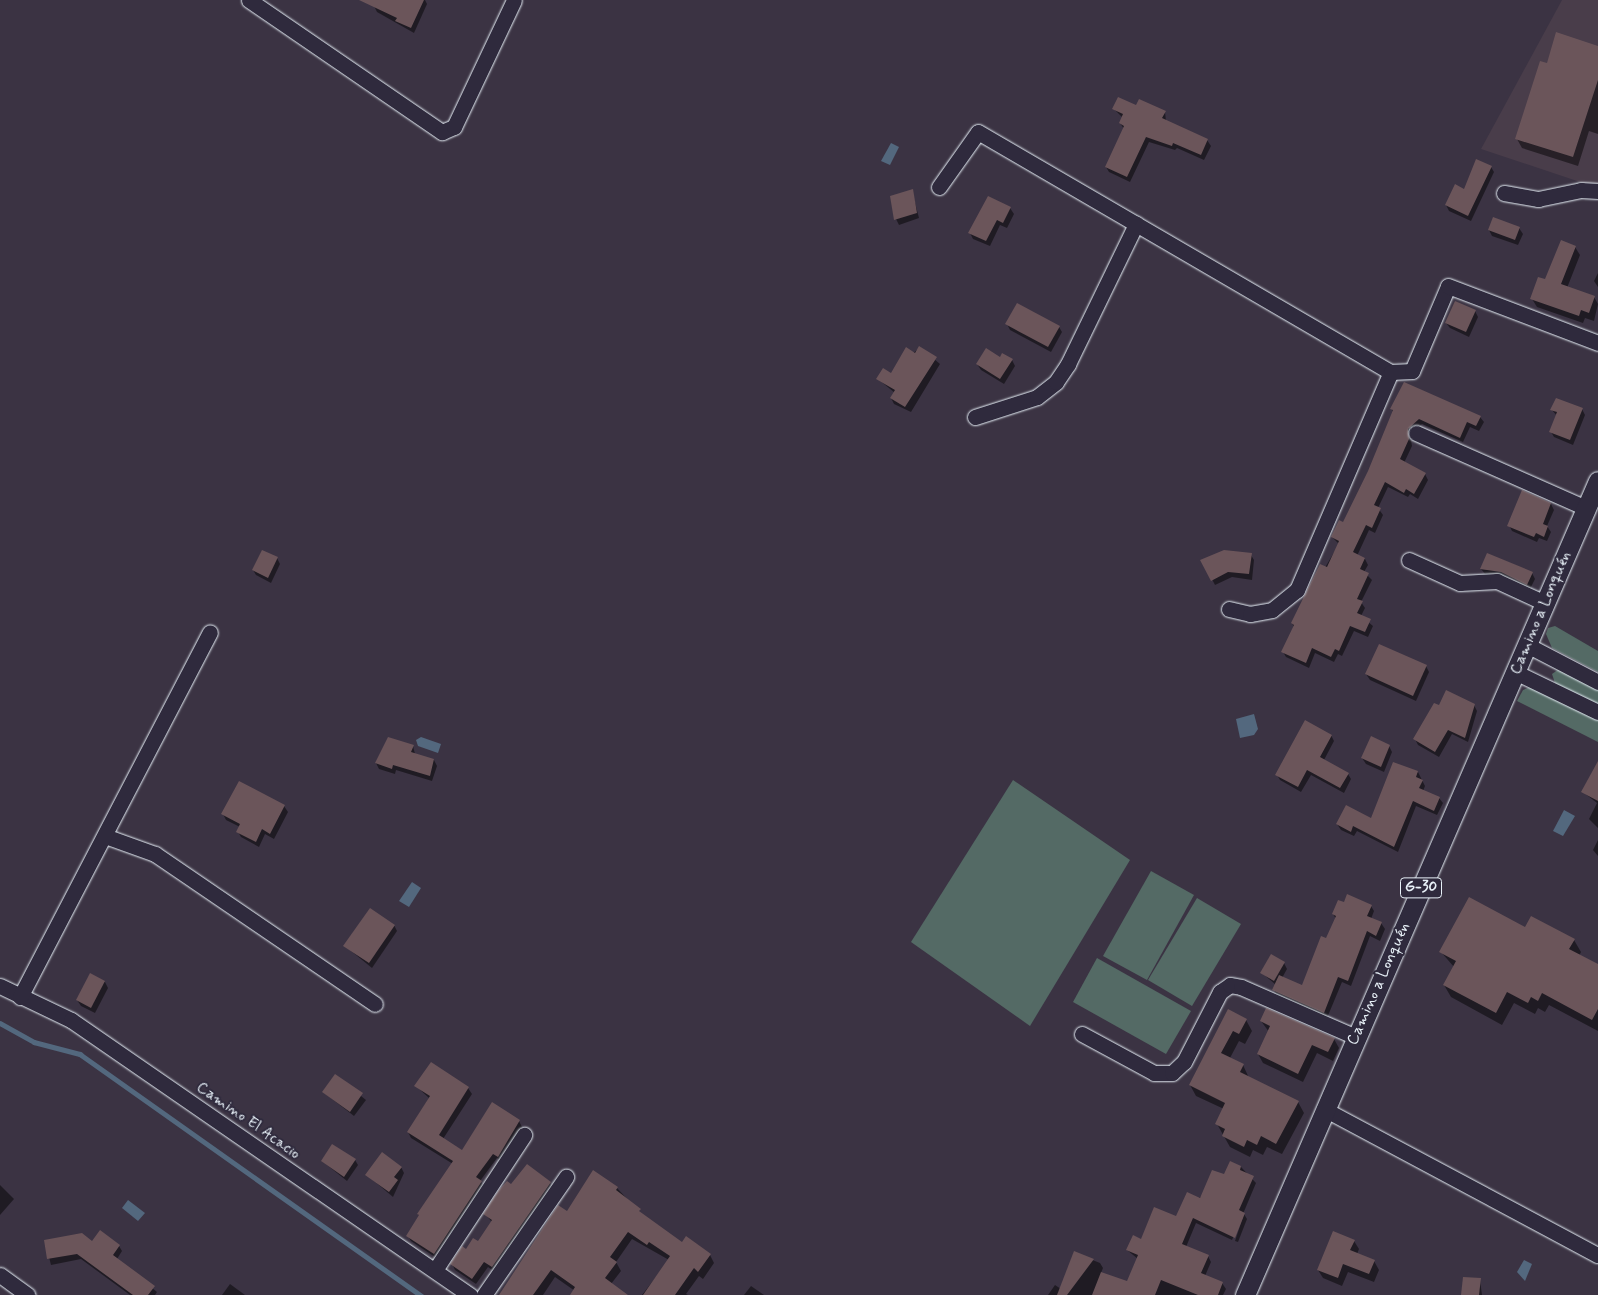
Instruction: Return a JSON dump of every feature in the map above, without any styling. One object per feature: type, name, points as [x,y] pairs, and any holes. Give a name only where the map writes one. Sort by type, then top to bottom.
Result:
[{"type":"main road","name":"Camino a Lonquén","points":[[1245,1295],[1598,480]]},
{"type":"street","points":[[249,0],[434,130],[446,132],[454,127],[514,0]]},
{"type":"street","points":[[939,187],[978,132],[1391,372],[1412,371],[1448,286],[1598,344]]},
{"type":"street","points":[[1504,193],[1538,199],[1581,190],[1598,191]]},
{"type":"street","points":[[975,417],[1037,397],[1056,382],[1068,364],[1136,224]]},
{"type":"street","points":[[1229,609],[1250,614],[1266,611],[1281,605],[1297,590],[1391,372]]},
{"type":"street","points":[[1416,433],[1586,508]]},
{"type":"street","points":[[1409,560],[1460,583],[1497,581],[1545,603]]},
{"type":"street","points":[[20,996],[210,632]]},
{"type":"street","points":[[1527,645],[1598,682]]},
{"type":"street","points":[[1515,672],[1598,712]]},
{"type":"street","points":[[105,836],[155,854],[374,1004]]},
{"type":"street","points":[[1082,1034],[1154,1073],[1172,1073],[1184,1062],[1220,992],[1230,985],[1241,986],[1356,1037]]},
{"type":"street","name":"Camino El Acacio","points":[[0,986],[71,1020],[470,1295]]},
{"type":"street","points":[[1324,1109],[1598,1255]]},
{"type":"street","points":[[435,1270],[524,1136]]},
{"type":"street","points":[[484,1295],[566,1176]]},
{"type":"street","points":[[0,1274],[28,1295]]},
{"type":"shaded area","points":[[1562,0],[1598,0],[1598,188],[1481,149]]},
{"type":"green space","points":[[1555,626],[1598,651],[1598,672],[1552,648],[1546,634],[1548,628]]},
{"type":"green space","points":[[1559,669],[1598,688],[1598,705],[1555,683],[1552,674]]},
{"type":"green space","points":[[1530,687],[1598,718],[1598,742],[1517,701],[1523,690]]},
{"type":"green space","points":[[1013,780],[1130,860],[1030,1026],[911,942]]},
{"type":"green space","points":[[1151,871],[1194,895],[1147,980],[1103,956]]},
{"type":"green space","points":[[1197,898],[1241,924],[1192,1006],[1148,980]]},
{"type":"green space","points":[[1097,958],[1191,1011],[1166,1054],[1073,1002]]},
{"type":"water","points":[[891,143],[899,147],[890,165],[881,161]]},
{"type":"water","points":[[1254,714],[1258,729],[1254,735],[1240,738],[1236,719]]},
{"type":"water","points":[[421,737],[441,744],[438,753],[418,746],[416,740]]},
{"type":"water","points":[[1564,810],[1575,816],[1563,836],[1553,831]]},
{"type":"water","points":[[412,882],[421,888],[409,907],[399,901]]},
{"type":"water","points":[[128,1200],[145,1213],[138,1221],[122,1208]]},
{"type":"water","points":[[1524,1260],[1532,1264],[1525,1281],[1517,1272]]},
{"type":"building","points":[[359,0],[424,0],[411,28],[395,21],[397,18]]},
{"type":"building","points":[[1556,32],[1598,46],[1598,80],[1573,157],[1515,139],[1540,61],[1547,63]]},
{"type":"building","points":[[1118,97],[1136,105],[1139,99],[1166,111],[1162,118],[1208,139],[1201,155],[1173,143],[1172,146],[1146,137],[1127,177],[1105,167],[1124,126],[1119,123],[1123,114],[1112,109]]},
{"type":"building","points":[[1476,159],[1492,166],[1468,216],[1445,205],[1455,184],[1464,189]]},
{"type":"building","points":[[913,189],[917,213],[894,220],[890,196]]},
{"type":"building","points":[[988,196],[1011,207],[1003,223],[997,220],[986,241],[968,233]]},
{"type":"building","points":[[1493,217],[1520,227],[1515,240],[1488,230]]},
{"type":"building","points":[[1561,240],[1576,246],[1561,284],[1595,296],[1589,313],[1581,310],[1579,316],[1530,299],[1538,277],[1545,279]]},
{"type":"building","points":[[1455,301],[1476,310],[1466,332],[1445,323]]},
{"type":"building","points":[[1017,303],[1060,326],[1048,347],[1005,324]]},
{"type":"building","points":[[919,346],[937,357],[905,407],[890,398],[895,390],[876,379],[883,368],[891,373],[906,347],[915,353]]},
{"type":"building","points":[[986,348],[1000,357],[1002,353],[1013,359],[1000,379],[976,364]]},
{"type":"building","points":[[1404,382],[1481,416],[1476,426],[1467,422],[1460,438],[1419,419],[1408,429],[1409,439],[1400,459],[1426,473],[1414,494],[1406,489],[1404,493],[1385,482],[1374,505],[1381,508],[1372,528],[1366,525],[1353,552],[1365,558],[1360,569],[1369,573],[1357,599],[1363,601],[1357,613],[1371,619],[1365,632],[1350,626],[1339,651],[1335,649],[1331,657],[1312,648],[1306,663],[1281,652],[1294,625],[1291,623],[1320,564],[1327,567],[1339,541],[1331,537],[1339,520],[1343,522],[1368,471],[1393,410],[1390,409]]},
{"type":"building","points":[[1556,398],[1583,408],[1570,440],[1549,432],[1557,412],[1550,410]]},
{"type":"building","points":[[1522,490],[1551,503],[1543,524],[1548,526],[1544,537],[1536,533],[1534,537],[1507,526]]},
{"type":"building","points":[[262,550],[278,557],[268,578],[252,570]]},
{"type":"building","points":[[1224,550],[1252,553],[1249,574],[1228,572],[1211,581],[1200,560]]},
{"type":"building","points":[[1487,553],[1533,572],[1527,585],[1501,572],[1480,569]]},
{"type":"building","points":[[1379,644],[1427,665],[1413,696],[1365,674]]},
{"type":"building","points":[[1446,690],[1475,704],[1465,738],[1448,730],[1435,752],[1413,739],[1434,703],[1439,705]]},
{"type":"building","points":[[1305,720],[1332,735],[1320,757],[1349,773],[1340,788],[1307,770],[1298,787],[1275,775]]},
{"type":"building","points":[[1371,736],[1390,745],[1381,767],[1361,758]]},
{"type":"building","points":[[388,737],[414,745],[411,752],[434,759],[430,776],[393,765],[392,769],[375,763]]},
{"type":"building","points":[[1598,761],[1598,801],[1581,792]]},
{"type":"building","points":[[1393,762],[1418,771],[1416,777],[1423,780],[1419,788],[1440,797],[1434,811],[1413,801],[1394,847],[1353,826],[1351,832],[1336,824],[1346,805],[1371,818]]},
{"type":"building","points":[[239,781],[285,805],[270,834],[262,829],[256,842],[236,832],[240,824],[221,814]]},
{"type":"building","points":[[1347,894],[1372,905],[1367,916],[1382,922],[1376,936],[1367,931],[1348,981],[1338,977],[1324,1013],[1272,990],[1279,975],[1302,985],[1321,936],[1326,938],[1336,916],[1332,914],[1338,900],[1344,902]]},
{"type":"building","points":[[1469,897],[1525,927],[1531,916],[1575,939],[1569,949],[1598,964],[1598,1009],[1592,1020],[1542,993],[1538,1001],[1531,997],[1528,1003],[1507,992],[1496,1013],[1443,985],[1456,961],[1439,952]]},
{"type":"building","points":[[370,908],[395,925],[369,963],[343,946]]},
{"type":"building","points":[[1271,954],[1285,962],[1274,981],[1260,973]]},
{"type":"building","points":[[90,973],[105,981],[91,1008],[76,1000]]},
{"type":"building","points":[[1266,1008],[1335,1038],[1328,1052],[1312,1045],[1298,1074],[1257,1054],[1270,1026],[1260,1021]]},
{"type":"building","points":[[1228,1009],[1247,1019],[1239,1034],[1233,1031],[1221,1053],[1244,1064],[1240,1072],[1299,1101],[1276,1144],[1261,1136],[1257,1145],[1247,1140],[1244,1147],[1222,1136],[1225,1129],[1215,1124],[1225,1103],[1189,1085]]},
{"type":"building","points":[[431,1062],[469,1087],[439,1135],[462,1150],[492,1102],[520,1120],[498,1157],[493,1154],[476,1177],[482,1181],[434,1254],[406,1236],[419,1215],[417,1214],[453,1161],[407,1132],[430,1096],[414,1086]]},
{"type":"building","points":[[335,1074],[363,1093],[350,1112],[322,1092]]},
{"type":"building","points":[[332,1144],[356,1159],[344,1177],[321,1161]]},
{"type":"building","points":[[382,1152],[402,1167],[394,1177],[398,1180],[389,1192],[365,1175]]},
{"type":"building","points":[[1230,1161],[1241,1166],[1240,1170],[1254,1176],[1239,1210],[1245,1213],[1235,1238],[1193,1218],[1182,1244],[1209,1255],[1201,1273],[1223,1282],[1218,1295],[1198,1295],[1161,1280],[1155,1295],[1092,1295],[1101,1272],[1127,1281],[1138,1255],[1126,1250],[1133,1235],[1141,1239],[1154,1207],[1176,1216],[1187,1192],[1200,1198],[1212,1170],[1224,1174]]},
{"type":"building","points":[[527,1164],[551,1182],[492,1267],[484,1262],[472,1279],[450,1264],[462,1246],[466,1249],[473,1238],[478,1241],[492,1220],[483,1214],[498,1191],[507,1181],[511,1184]]},
{"type":"building","points":[[593,1170],[618,1187],[616,1190],[641,1209],[639,1211],[682,1242],[686,1236],[711,1254],[698,1272],[694,1268],[675,1295],[643,1295],[670,1256],[649,1242],[647,1245],[628,1232],[610,1257],[617,1262],[605,1278],[628,1295],[570,1295],[575,1287],[551,1270],[533,1295],[499,1295],[558,1205],[567,1211]]},
{"type":"building","points":[[100,1230],[120,1245],[113,1255],[155,1286],[148,1295],[133,1295],[77,1254],[47,1259],[44,1240],[82,1233],[92,1241]]},
{"type":"building","points":[[1333,1231],[1355,1240],[1350,1250],[1375,1260],[1369,1274],[1343,1264],[1338,1278],[1317,1270]]},
{"type":"building","points":[[1074,1251],[1094,1259],[1067,1295],[1057,1295]]},
{"type":"building","points":[[1463,1277],[1481,1278],[1479,1295],[1461,1295]]},
{"type":"waterway","points":[[0,1023],[34,1042],[80,1054],[421,1295]]}]
